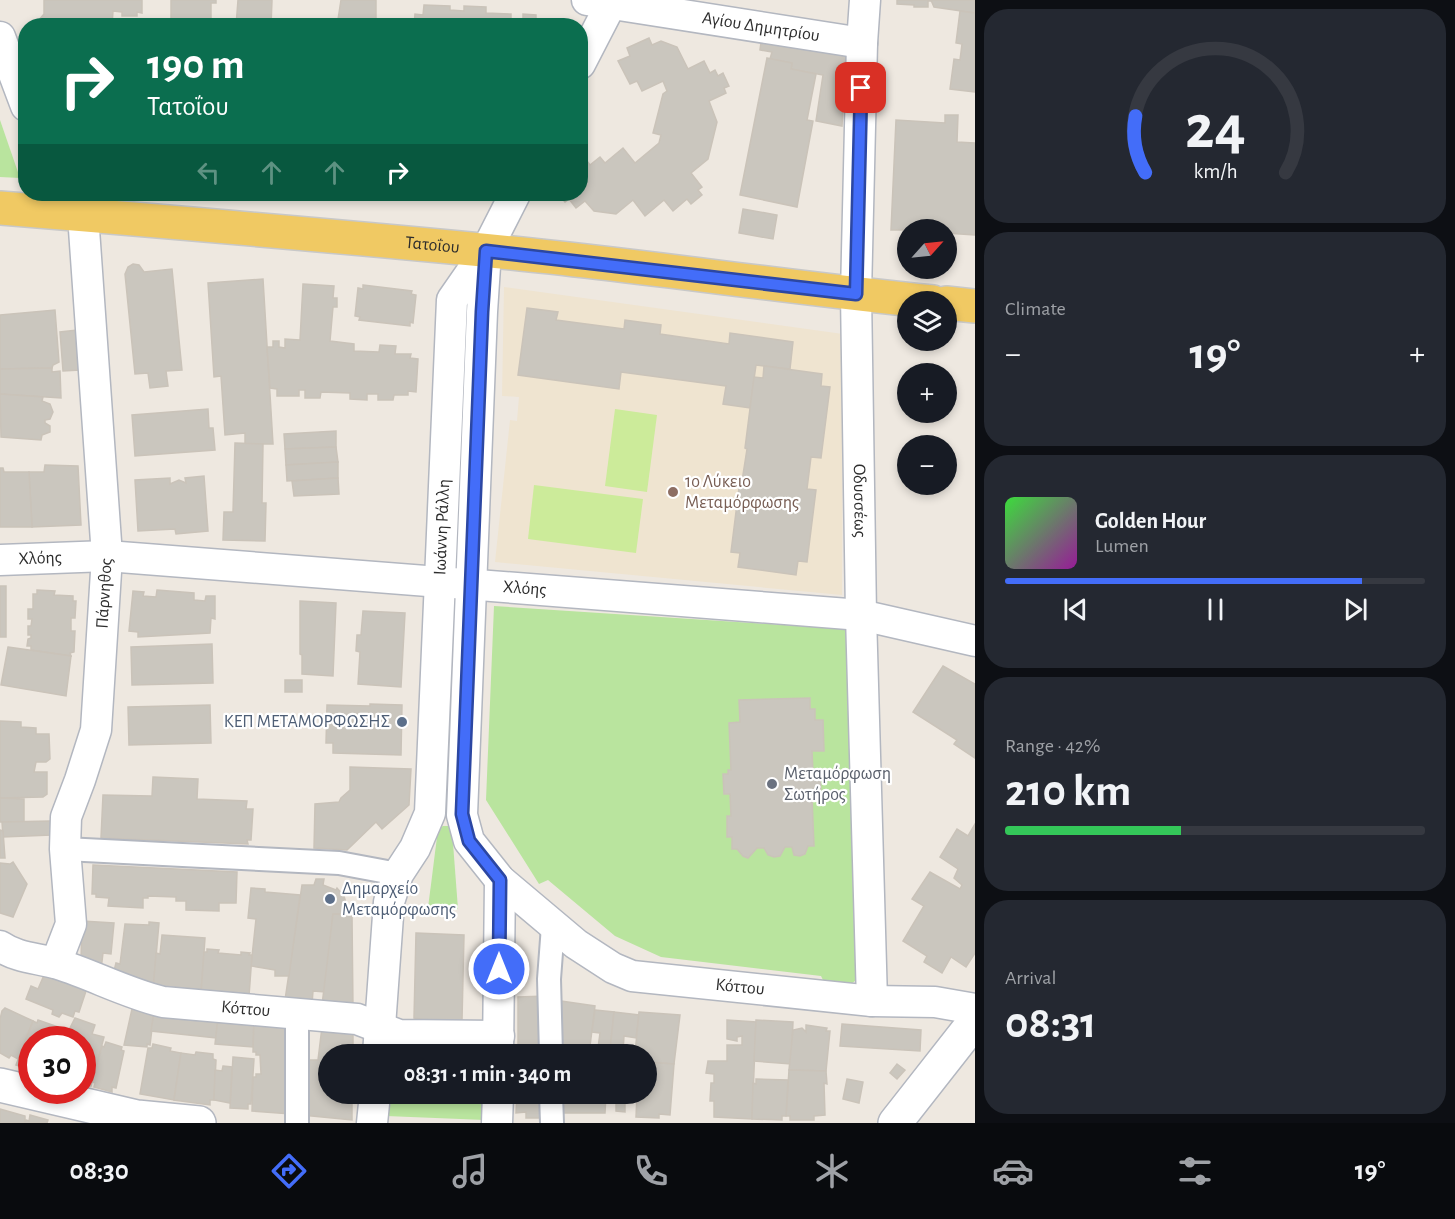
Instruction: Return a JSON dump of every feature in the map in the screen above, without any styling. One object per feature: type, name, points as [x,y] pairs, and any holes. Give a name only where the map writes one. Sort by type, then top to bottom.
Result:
[{"type":"main road","name":"Τατοΐου","points":[[0,208],[69,207],[486,251],[897,298]]},
{"type":"main road","points":[[957,304],[975,306]]},
{"type":"main road","points":[[895,1123],[975,1021]]},
{"type":"main road","points":[[0,1085],[137,1120],[199,1123]]},
{"type":"street","name":"Οδυσσέως","points":[[865,0],[856,294],[861,615],[872,1001]]},
{"type":"street","name":"Αγίου Δημητρίου","points":[[604,1],[862,42]]},
{"type":"street","points":[[588,43],[604,1]]},
{"type":"street","points":[[0,37],[18,85]]},
{"type":"street","name":"Ιωάννη Ράλλη","points":[[379,1042],[388,902],[398,874],[415,848],[430,813],[452,300],[486,251],[511,201]]},
{"type":"street","name":"Πάρνηθος","points":[[56,963],[71,924],[65,849],[66,817],[96,730],[107,556],[69,207]]},
{"type":"street","name":"Ιωάννη Ράλλη","points":[[486,251],[462,814],[469,841],[500,880]]},
{"type":"street","name":"Χλόης","points":[[0,560],[107,556],[861,615],[975,641]]},
{"type":"street","points":[[430,813],[462,814]]},
{"type":"street","points":[[65,849],[339,863],[398,874]]},
{"type":"street","points":[[499,1044],[500,880]]},
{"type":"street","name":"Κόττου","points":[[500,880],[553,926],[613,968],[632,976],[872,1001],[935,1002],[975,1009]]},
{"type":"street","points":[[550,1044],[549,979],[553,926]]},
{"type":"street","name":"Κόττου","points":[[3,957],[56,963],[143,997],[163,1002],[357,1019],[379,1042],[399,1035],[481,1044]]},
{"type":"street","points":[[297,1014],[297,1123]]},
{"type":"street","points":[[372,1123],[374,1104]]},
{"type":"street","points":[[497,1123],[498,1104]]},
{"type":"street","points":[[551,1104],[552,1123]]},
{"type":"shaded area","name":"1ο Λύκειο Μεταμόρφωσης","points":[[504,287],[843,334],[842,595],[495,562],[510,420],[517,421],[519,397],[502,396]]},
{"type":"green space","points":[[0,120],[18,178],[0,177]]},
{"type":"green space","points":[[615,409],[657,415],[647,492],[605,486]]},
{"type":"green space","points":[[534,485],[643,499],[636,553],[528,539]]},
{"type":"green space","points":[[494,606],[845,629],[848,633],[856,980],[849,986],[824,982],[821,976],[661,957],[615,936],[548,880],[539,884],[486,800]]},
{"type":"green space","points":[[449,826],[452,830],[458,909],[428,908],[438,829]]},
{"type":"green space","points":[[386,1104],[486,1104],[485,1120],[386,1116]]},
{"type":"building","points":[[44,0],[142,0],[142,13],[137,12],[137,16],[122,16],[122,12],[113,11],[113,18],[41,18],[44,14]]},
{"type":"building","points":[[171,0],[216,0],[216,3],[211,3],[211,18],[171,18]]},
{"type":"building","points":[[238,0],[272,0],[271,18],[237,18]]},
{"type":"building","points":[[341,0],[376,0],[376,18],[338,18]]},
{"type":"building","points":[[897,0],[931,1],[928,1],[928,7],[914,7],[914,5],[897,4]]},
{"type":"building","points":[[931,0],[975,0],[975,13],[934,7]]},
{"type":"building","points":[[424,5],[450,6],[450,10],[464,11],[464,6],[486,7],[486,13],[511,14],[511,18],[415,18],[415,14],[423,15]]},
{"type":"building","points":[[960,11],[975,13],[975,92],[950,89],[954,59],[960,60],[962,44],[956,43]]},
{"type":"building","points":[[523,14],[536,15],[536,18],[523,18]]},
{"type":"building","points":[[762,35],[846,50],[842,126],[816,121],[823,75],[791,69],[792,63],[770,59],[772,52],[760,50]]},
{"type":"building","points":[[649,38],[652,45],[661,41],[677,47],[688,69],[704,61],[710,73],[715,70],[718,76],[723,73],[729,86],[724,88],[726,93],[709,101],[717,122],[708,159],[691,173],[702,187],[698,190],[702,195],[691,204],[687,199],[673,211],[664,200],[645,216],[633,200],[616,214],[594,211],[585,201],[588,201],[588,162],[590,165],[600,157],[605,163],[623,148],[635,163],[659,143],[661,135],[653,133],[663,94],[667,91],[663,81],[642,91],[637,81],[630,84],[618,61],[630,56],[627,48]]},
{"type":"building","points":[[767,58],[792,63],[791,69],[816,74],[807,120],[813,121],[797,207],[740,195]]},
{"type":"building","points":[[945,115],[958,115],[957,142],[975,143],[975,235],[957,234],[957,219],[897,219],[897,230],[891,230],[896,120],[945,123]]},
{"type":"building","points":[[571,201],[585,201],[576,208]]},
{"type":"building","points":[[743,209],[777,215],[773,239],[739,233]]},
{"type":"building","points":[[133,264],[139,265],[144,272],[172,269],[182,370],[166,371],[168,386],[150,388],[148,373],[135,374],[125,274],[128,267]]},
{"type":"building","points":[[263,279],[273,444],[245,444],[245,433],[225,435],[221,376],[214,377],[208,283]]},
{"type":"building","points":[[303,284],[334,286],[333,298],[337,298],[337,307],[333,307],[330,341],[354,344],[354,351],[379,352],[380,345],[396,346],[395,354],[411,354],[410,358],[418,359],[416,392],[408,391],[408,395],[394,395],[393,400],[378,400],[378,394],[367,394],[367,400],[350,399],[350,393],[321,392],[320,398],[305,398],[305,390],[299,390],[299,396],[277,396],[277,389],[270,388],[267,347],[273,347],[273,341],[279,341],[279,347],[285,348],[285,339],[300,340]]},
{"type":"building","points":[[363,285],[412,291],[411,294],[416,295],[413,323],[410,322],[410,326],[359,320],[360,317],[355,316],[358,288],[363,289]]},
{"type":"building","points":[[527,308],[558,312],[556,320],[624,329],[625,320],[661,325],[660,334],[729,344],[730,333],[793,342],[790,369],[756,365],[750,408],[723,404],[726,386],[621,372],[619,389],[518,375]]},
{"type":"building","points":[[55,310],[59,362],[52,368],[0,369],[0,315]]},
{"type":"building","points":[[77,330],[80,370],[63,371],[60,332]]},
{"type":"building","points":[[764,366],[822,374],[821,386],[830,387],[821,458],[811,457],[807,489],[816,490],[807,562],[798,561],[796,575],[738,567],[740,553],[731,552],[740,480],[742,481],[747,449],[745,448],[754,377],[763,378]]},
{"type":"building","points":[[52,368],[52,372],[60,371],[61,398],[0,394],[0,369]]},
{"type":"building","points":[[0,394],[43,397],[42,401],[50,404],[53,412],[50,419],[45,420],[45,423],[50,426],[50,432],[42,435],[41,440],[1,437]]},
{"type":"building","points":[[208,409],[209,428],[213,428],[215,450],[135,456],[132,415]]},
{"type":"building","points":[[336,431],[336,447],[285,449],[284,434]]},
{"type":"building","points":[[235,443],[263,444],[262,503],[266,503],[265,541],[223,540],[224,512],[233,512]]},
{"type":"building","points":[[336,447],[338,462],[286,465],[285,449]]},
{"type":"building","points":[[338,462],[338,478],[287,481],[286,465]]},
{"type":"building","points":[[45,465],[78,466],[81,525],[32,527],[29,472],[44,472]]},
{"type":"building","points":[[0,468],[3,468],[4,472],[29,472],[32,527],[0,527]]},
{"type":"building","points":[[204,476],[208,531],[176,534],[175,529],[138,531],[135,480],[170,478],[170,484],[179,480],[186,483],[185,478]]},
{"type":"building","points":[[338,478],[339,494],[294,496],[292,481]]},
{"type":"building","points":[[0,586],[6,586],[6,637],[0,637]]},
{"type":"building","points":[[37,590],[55,591],[54,595],[73,596],[73,601],[76,601],[75,618],[71,618],[71,631],[75,631],[74,652],[70,653],[71,656],[31,650],[31,646],[27,646],[28,639],[31,638],[31,635],[28,635],[28,626],[31,626],[32,619],[28,619],[28,609],[33,609],[33,594],[37,594]]},
{"type":"building","points":[[157,590],[194,593],[194,600],[205,601],[206,596],[215,596],[215,619],[211,618],[210,633],[138,637],[138,632],[129,631],[133,591],[144,592],[143,596],[156,597]]},
{"type":"building","points":[[300,601],[336,603],[333,676],[302,674]]},
{"type":"building","points":[[363,611],[405,613],[401,687],[358,684],[360,652],[356,651],[357,635],[361,635]]},
{"type":"building","points":[[212,644],[213,683],[132,685],[131,647]]},
{"type":"building","points":[[8,647],[71,656],[66,696],[1,685]]},
{"type":"building","points":[[943,666],[975,684],[975,758],[954,744],[957,740],[913,712]]},
{"type":"building","points":[[285,680],[302,680],[302,692],[285,692]]},
{"type":"building","name":"Μεταμόρφωση Σωτήρος","points":[[810,698],[810,709],[815,709],[815,720],[823,720],[824,751],[812,751],[813,772],[820,772],[821,795],[814,795],[812,798],[814,846],[808,846],[805,854],[800,856],[794,855],[792,847],[785,847],[780,856],[768,855],[764,848],[757,848],[748,858],[743,856],[737,849],[732,849],[732,837],[727,837],[727,816],[731,816],[730,794],[724,794],[723,774],[728,774],[728,770],[731,770],[729,723],[740,722],[739,700]]},
{"type":"building","points":[[370,704],[402,705],[401,755],[333,753],[333,743],[326,743],[327,705],[370,706]]},
{"type":"building","points":[[210,705],[211,743],[129,745],[128,707]]},
{"type":"building","points":[[0,721],[21,722],[21,727],[36,728],[36,734],[49,734],[50,759],[46,762],[36,762],[34,772],[47,772],[47,794],[43,797],[0,798]]},
{"type":"building","points":[[350,767],[411,769],[409,805],[382,829],[376,822],[347,850],[314,848],[315,804],[339,802],[350,790]]},
{"type":"building","points":[[153,777],[198,779],[197,799],[247,801],[246,809],[253,809],[251,840],[247,840],[248,844],[101,838],[103,795],[152,796]]},
{"type":"building","points":[[0,798],[24,799],[24,822],[0,822]]},
{"type":"building","points":[[50,821],[51,835],[3,837],[2,822]]},
{"type":"building","points":[[975,824],[975,953],[966,967],[951,957],[942,973],[924,962],[927,956],[903,941],[924,906],[912,899],[930,872],[960,889],[962,885],[954,878],[958,869],[940,857],[957,829],[968,836]]},
{"type":"building","points":[[0,830],[3,831],[5,858],[0,858]]},
{"type":"building","points":[[13,862],[27,884],[13,917],[0,913],[0,863]]},
{"type":"building","points":[[93,865],[237,872],[236,903],[219,903],[219,911],[186,910],[186,901],[176,901],[176,897],[148,896],[148,898],[143,898],[143,908],[108,906],[109,898],[96,897],[96,894],[92,894]]},
{"type":"building","points":[[316,879],[324,879],[323,885],[336,890],[337,888],[344,896],[349,914],[333,914],[325,992],[313,991],[312,1004],[285,1000],[302,885],[314,885]]},
{"type":"building","points":[[251,888],[265,889],[265,892],[300,895],[289,976],[275,976],[275,970],[251,966],[256,919],[248,918]]},
{"type":"building","points":[[333,914],[352,915],[353,1010],[322,1005]]},
{"type":"building","points":[[82,921],[114,923],[111,954],[103,953],[101,970],[81,961]]},
{"type":"building","points":[[149,922],[159,923],[153,991],[113,975],[116,963],[120,964],[125,924],[149,925]]},
{"type":"building","points":[[416,933],[464,935],[462,1020],[452,1024],[448,1020],[444,1027],[434,1026],[429,1020],[414,1018]]},
{"type":"building","points":[[162,935],[205,938],[201,995],[153,991],[156,953],[160,954]]},
{"type":"building","points":[[207,949],[219,950],[218,953],[241,955],[241,952],[252,955],[249,996],[201,993],[204,952],[207,952]]},
{"type":"building","points":[[45,973],[88,985],[79,1012],[75,1011],[73,1017],[62,1013],[59,1017],[52,1014],[53,1010],[26,999],[31,986],[38,989]]},
{"type":"building","points":[[546,996],[546,1044],[518,1044],[518,997]]},
{"type":"building","points":[[561,1001],[595,1006],[590,1044],[553,1044]]},
{"type":"building","points":[[5,1008],[33,1021],[31,1026],[18,1026],[18,1059],[11,1055],[9,1058],[0,1053],[2,1011]]},
{"type":"building","points":[[132,1009],[154,1012],[150,1045],[147,1044],[147,1047],[124,1045]]},
{"type":"building","points":[[595,1010],[614,1012],[611,1044],[599,1044],[600,1033],[592,1032]]},
{"type":"building","points":[[154,1012],[218,1018],[216,1038],[151,1031]]},
{"type":"building","points":[[614,1012],[639,1015],[636,1038],[624,1036],[624,1044],[611,1044]]},
{"type":"building","points":[[639,1012],[680,1015],[674,1064],[657,1063],[657,1044],[636,1044]]},
{"type":"building","points":[[218,1017],[254,1020],[253,1047],[215,1044]]},
{"type":"building","points":[[75,1018],[95,1025],[95,1026],[71,1026]]},
{"type":"building","points":[[38,1020],[55,1026],[31,1026],[33,1021],[37,1023]]},
{"type":"building","points":[[254,1020],[292,1020],[291,1114],[252,1111],[253,1077],[261,1074],[260,1055],[253,1052]]},
{"type":"building","points":[[727,1020],[756,1022],[752,1119],[714,1117],[714,1101],[710,1101],[714,1074],[706,1073],[708,1061],[727,1061],[727,1045],[742,1045],[742,1036],[737,1037],[737,1041],[727,1039]]},
{"type":"building","points":[[756,1020],[793,1022],[791,1064],[754,1061]]},
{"type":"building","points":[[842,1024],[921,1030],[920,1051],[840,1046]]},
{"type":"building","points":[[806,1025],[827,1028],[826,1031],[830,1031],[826,1071],[789,1070],[793,1030],[802,1028],[806,1032]]},
{"type":"building","points":[[322,1027],[353,1030],[353,1044],[320,1044]]},
{"type":"building","points":[[96,1035],[104,1037],[96,1067]]},
{"type":"building","points":[[106,1042],[122,1047],[121,1050],[124,1051],[116,1088],[112,1087],[112,1092],[96,1088],[96,1068],[102,1046],[104,1047]]},
{"type":"building","points":[[153,1044],[181,1053],[174,1100],[140,1094],[148,1048],[152,1048]]},
{"type":"building","points":[[196,1052],[213,1054],[213,1059],[216,1060],[214,1100],[210,1100],[210,1105],[174,1100],[181,1053],[195,1055]]},
{"type":"building","points":[[233,1057],[254,1059],[251,1104],[248,1104],[248,1109],[230,1108]]},
{"type":"building","points":[[303,1060],[318,1060],[318,1104],[352,1104],[352,1120],[302,1115]]},
{"type":"building","points":[[657,1063],[674,1064],[670,1115],[659,1114],[659,1118],[636,1117],[637,1104],[657,1104]]},
{"type":"building","points":[[897,1064],[905,1070],[897,1079],[890,1073]]},
{"type":"building","points":[[223,1066],[232,1067],[230,1103],[214,1100],[215,1070],[222,1071]]},
{"type":"building","points":[[789,1070],[826,1071],[825,1115],[814,1116],[814,1120],[790,1120],[790,1116],[786,1116]]},
{"type":"building","points":[[756,1079],[788,1080],[786,1116],[782,1116],[782,1120],[752,1119],[753,1083],[756,1084]]},
{"type":"building","points":[[847,1079],[863,1082],[859,1103],[843,1099]]},
{"type":"building","points":[[516,1104],[547,1104],[547,1118],[526,1118],[526,1112],[516,1113]]},
{"type":"building","points":[[556,1104],[605,1104],[605,1113],[556,1113]]},
{"type":"building","points":[[616,1104],[625,1104],[625,1112],[616,1111]]},
{"type":"building","points":[[0,1109],[25,1116],[25,1123],[0,1123]]},
{"type":"building","points":[[30,1115],[48,1120],[47,1123],[25,1123],[26,1120],[29,1121]]},
{"type":"place","name":"1ο Λύκειο Μεταμόρφωσης","points":[[673,492]]},
{"type":"place","name":"ΚΕΠ ΜΕΤΑΜΟΡΦΩΣΗΣ","points":[[402,722]]},
{"type":"place","name":"Μεταμόρφωση Σωτήρος","points":[[772,784]]},
{"type":"place","name":"Δημαρχείο Μεταμόρφωσης","points":[[330,899]]},
{"type":"route","points":[[499,969],[500,880],[469,841],[462,814],[486,251],[856,294],[861,88]]}]
